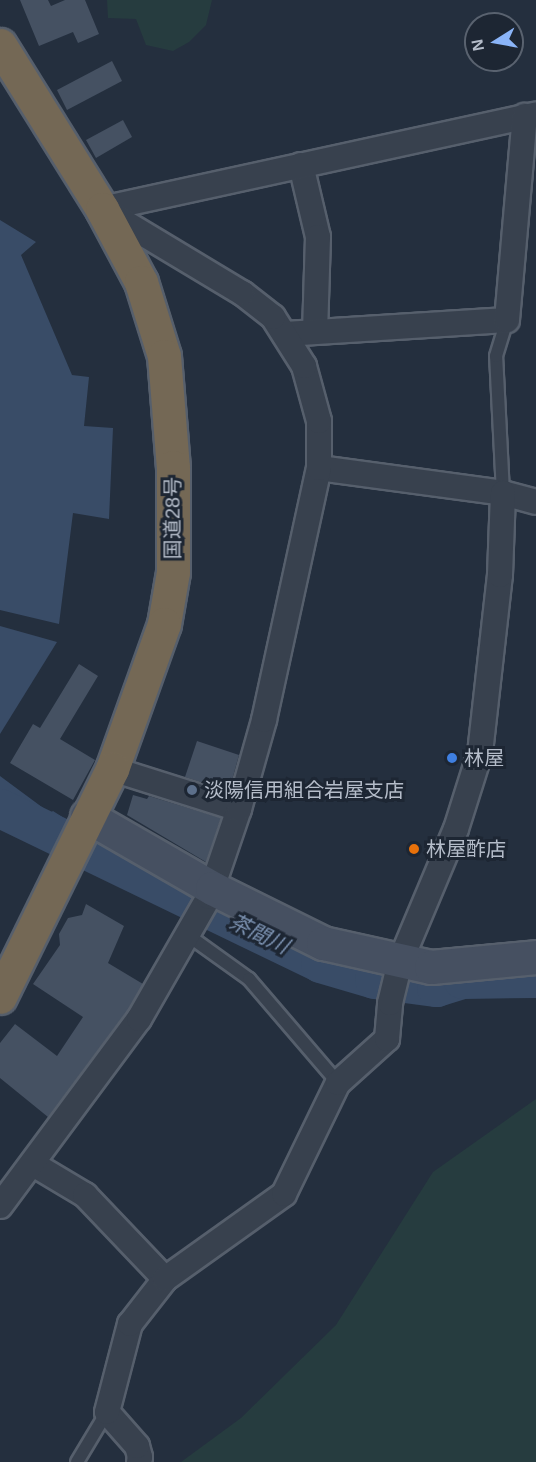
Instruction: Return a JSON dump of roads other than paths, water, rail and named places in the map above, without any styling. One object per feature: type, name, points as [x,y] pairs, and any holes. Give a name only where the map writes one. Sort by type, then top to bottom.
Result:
[{"type":"highway","name":"国道28号","points":[[0,45],[102,209],[141,282],[164,356],[172,467],[173,572],[164,624],[112,769],[84,822],[0,998]]},
{"type":"street","points":[[102,209],[531,115],[507,320],[285,334]]},
{"type":"street","points":[[301,165],[318,237],[315,332]]},
{"type":"street","points":[[0,1206],[139,1019],[193,929],[211,893],[239,809],[264,720],[319,468],[319,421],[304,366],[273,317],[242,293],[102,209]]},
{"type":"street","points":[[319,468],[503,493],[536,502]]},
{"type":"street","points":[[139,1462],[141,1457],[137,1446],[107,1413],[130,1324],[165,1279],[284,1194],[338,1083],[387,1039],[390,1003],[399,967],[456,830],[480,753],[500,575],[503,493]]},
{"type":"street","points":[[112,769],[239,809]]},
{"type":"street","points":[[84,822],[211,893],[323,943],[399,967],[431,967],[536,957]]},
{"type":"street","points":[[33,1164],[85,1195],[165,1279]]},
{"type":"lane","points":[[503,493],[496,356],[507,320]]},
{"type":"lane","points":[[193,929],[249,980],[338,1083]]},
{"type":"lane","points":[[77,1462],[107,1413]]},
{"type":"water","points":[[0,220],[36,242],[21,255],[72,375],[89,377],[84,426],[113,428],[109,519],[73,513],[59,624],[0,610]]},
{"type":"water","points":[[0,626],[57,642],[0,734]]},
{"type":"water","points":[[0,776],[50,813],[53,811],[67,820],[53,850],[0,822]]},
{"type":"waterway","name":"茶間川","points":[[0,808],[320,963],[374,979],[436,987],[462,979],[536,978]]},
{"type":"place","name":"林屋","points":[[452,758]]},
{"type":"place","name":"淡陽信用組合岩屋支店","points":[[192,790]]},
{"type":"place","name":"林屋酢店","points":[[414,849]]}]
